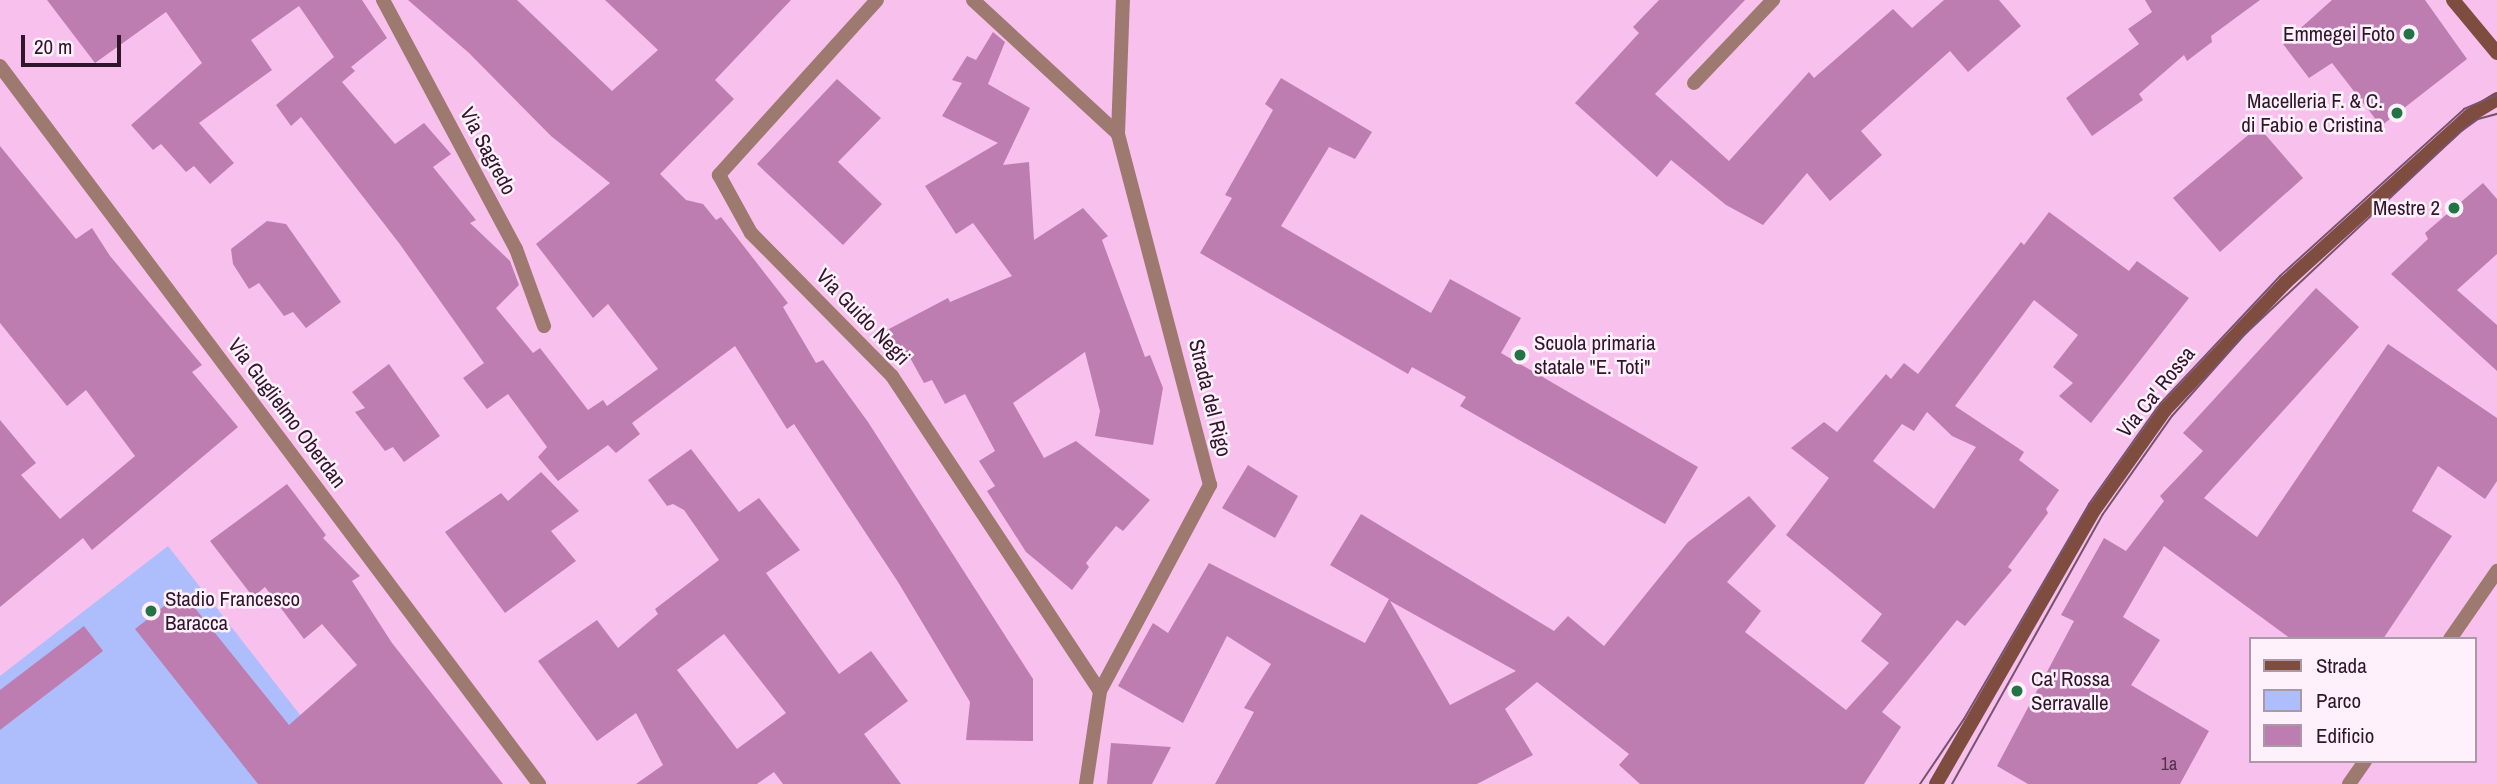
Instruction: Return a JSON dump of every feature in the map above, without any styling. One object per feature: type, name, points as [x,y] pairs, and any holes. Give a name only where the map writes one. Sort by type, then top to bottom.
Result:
[{"type":"street","name":"Via Sagredo","points":[[383,0],[516,249],[544,326]]},
{"type":"street","name":"Via Guido Negri","points":[[877,0],[719,174],[751,233],[892,376],[1100,691]]},
{"type":"street","points":[[973,0],[1118,134]]},
{"type":"street","name":"Strada del Rigo","points":[[1086,784],[1100,691],[1210,485],[1118,134],[1123,0]]},
{"type":"street","points":[[1694,83],[1773,0]]},
{"type":"street","points":[[2453,0],[2497,53]]},
{"type":"street","name":"Via Guglielmo Oberdan","points":[[0,66],[540,784]]},
{"type":"street","name":"Via Ca' Rossa","points":[[1940,783],[2095,509],[2165,410],[2286,282],[2469,116],[2497,99]]},
{"type":"street","points":[[2451,637],[2497,572]]},
{"type":"street","points":[[2349,784],[2364,763]]},
{"type":"green space","name":"Stadio Francesco Baracca","points":[[168,546],[354,784],[0,784],[0,676]]},
{"type":"building","points":[[47,0],[362,0],[387,38],[351,67],[355,71],[342,82],[395,144],[424,123],[451,154],[433,167],[476,220],[470,223],[510,261],[519,285],[496,308],[533,353],[540,348],[588,410],[603,400],[607,406],[658,369],[608,304],[593,318],[536,244],[610,183],[551,136],[469,53],[408,0],[517,0],[612,91],[658,50],[605,0],[791,0],[715,80],[734,99],[660,174],[686,200],[703,204],[716,220],[721,217],[788,303],[783,307],[816,363],[823,360],[868,422],[1033,679],[1033,741],[966,740],[970,702],[898,582],[794,424],[787,429],[735,346],[632,423],[640,434],[616,453],[608,445],[558,481],[538,457],[547,447],[508,394],[487,409],[463,378],[484,363],[399,243],[301,117],[291,126],[276,105],[334,57],[299,6],[251,40],[272,70],[199,123],[234,163],[210,184],[194,166],[186,172],[161,144],[153,150],[131,125],[202,63],[166,12],[95,63]]},
{"type":"building","points":[[1659,0],[1745,0],[1655,94],[1729,161],[1809,72],[1814,78],[1893,9],[1912,28],[1944,0],[1999,0],[2021,26],[1968,72],[1950,51],[1861,131],[1882,155],[1830,201],[1807,173],[1763,225],[1726,205],[1671,160],[1657,177],[1575,103],[1639,33],[1633,27]]},
{"type":"building","points":[[2145,0],[2260,0],[2211,36],[2212,42],[2187,61],[2184,55],[2139,94],[2143,100],[2092,136],[2066,98],[2139,44],[2128,29],[2152,12]]},
{"type":"building","points":[[2332,0],[2425,0],[2467,59],[2381,126],[2332,63],[2309,78],[2283,44]]},
{"type":"building","points":[[993,32],[1005,42],[988,84],[1030,108],[1003,165],[1029,162],[1034,240],[1083,208],[1108,236],[1102,240],[1145,357],[1150,355],[1163,388],[1153,445],[1095,436],[1100,411],[1085,352],[1013,403],[1044,458],[1076,441],[1150,500],[1123,531],[1116,526],[1086,563],[1089,567],[1072,590],[1026,552],[987,491],[995,486],[979,461],[995,451],[965,394],[945,404],[932,380],[924,383],[909,356],[903,360],[887,330],[948,298],[950,302],[1012,276],[973,223],[956,234],[925,186],[998,143],[942,116],[962,83],[952,80],[967,56],[976,60]]},
{"type":"building","points":[[1281,78],[1372,132],[1355,159],[1329,147],[1281,226],[1431,313],[1450,279],[1521,318],[1501,353],[1698,467],[1665,524],[1460,406],[1466,397],[1412,367],[1408,374],[1200,253],[1232,198],[1225,195],[1273,110],[1265,104]]},
{"type":"building","points":[[837,79],[881,118],[838,162],[882,204],[843,245],[757,164]]},
{"type":"building","points":[[2253,131],[2258,135],[2263,132],[2303,178],[2220,252],[2173,198]]},
{"type":"building","points":[[0,146],[76,239],[92,228],[110,256],[202,365],[192,372],[238,427],[92,550],[83,538],[0,607],[0,420],[36,463],[21,475],[60,519],[135,456],[86,390],[67,406],[0,323]]},
{"type":"building","points":[[2483,183],[2497,199],[2497,254],[2457,290],[2497,325],[2497,371],[2391,274],[2428,239],[2425,233]]},
{"type":"building","points":[[2049,212],[2129,271],[2137,261],[2189,298],[2091,423],[2059,396],[2073,383],[2053,367],[2078,335],[2034,300],[1955,406],[2024,452],[2019,460],[2059,490],[2046,509],[2048,513],[2008,567],[2012,570],[1965,626],[1957,620],[1882,712],[1901,727],[1864,784],[1640,784],[1619,765],[1629,754],[1537,682],[1505,709],[1533,755],[1477,784],[1215,784],[1254,712],[1244,708],[1271,664],[1227,636],[1183,723],[1118,686],[1153,623],[1168,633],[1209,563],[1365,643],[1389,599],[1330,565],[1361,514],[1554,631],[1568,616],[1604,646],[1688,542],[1749,496],[1776,526],[1727,582],[1761,611],[1745,632],[1846,710],[1889,663],[1861,641],[1882,614],[1786,535],[1829,478],[1791,448],[1824,422],[1837,432],[1886,374],[1891,379],[1904,363],[1918,374],[2021,242],[2024,245]],"holes":[[[1927,412],[1952,436],[1976,447],[1934,509],[1873,461],[1902,424],[1914,431]],[[1390,601],[1516,671],[1450,705]]]},
{"type":"building","points":[[267,221],[286,224],[341,302],[306,328],[293,312],[284,316],[259,283],[249,289],[233,264],[231,249]]},
{"type":"building","points":[[2316,288],[2359,327],[2204,498],[2257,537],[2388,344],[2497,418],[2497,481],[2485,499],[2438,466],[2412,511],[2452,536],[2384,637],[2288,637],[2164,546],[2123,617],[2160,640],[2131,685],[2209,731],[2180,784],[2028,784],[1997,766],[2074,621],[2061,615],[2104,538],[2126,551],[2164,501],[2160,496],[2203,451],[2183,433]]},
{"type":"building","points":[[389,364],[440,436],[404,462],[393,447],[385,451],[355,412],[365,408],[352,392]]},
{"type":"building","points":[[691,449],[739,512],[759,498],[800,550],[766,573],[839,674],[871,651],[908,701],[864,734],[901,784],[783,784],[774,772],[757,784],[636,784],[663,765],[636,713],[597,741],[538,661],[597,620],[618,648],[658,614],[655,609],[719,560],[684,510],[673,504],[667,506],[648,480]],"holes":[[[724,634],[786,713],[737,749],[677,670]]]},
{"type":"building","points":[[1248,465],[1298,496],[1275,538],[1222,508]]},
{"type":"building","points":[[541,472],[579,511],[551,531],[576,561],[505,613],[445,532],[501,493],[508,501]]},
{"type":"building","points":[[287,484],[326,535],[323,538],[360,576],[352,581],[392,643],[503,784],[258,784],[135,629],[182,592],[289,725],[357,665],[322,624],[304,639],[265,587],[253,597],[210,541]]},
{"type":"building","points":[[84,626],[103,651],[0,730],[0,690]]},
{"type":"building","points":[[1111,743],[1171,747],[1152,784],[1107,784]]},
{"type":"tram line","points":[[1920,784],[1964,719],[2089,504],[2159,405],[2280,276],[2464,109],[2497,95]]},
{"type":"tram line","points":[[1952,784],[2103,514],[2172,416],[2244,335],[2460,132],[2478,119],[2497,114]]},
{"type":"place","name":"Emmegei Foto","points":[[2409,34]]},
{"type":"place","name":"Macelleria F. & C. di Fabio e Cristina","points":[[2397,113]]},
{"type":"place","name":"Mestre 2","points":[[2454,208]]},
{"type":"place","name":"Scuola primaria statale \"E. Toti\"","points":[[1520,355]]},
{"type":"place","name":"Stadio Francesco Baracca","points":[[151,611]]},
{"type":"place","name":"Ca' Rossa Serravalle","points":[[2017,691]]}]
